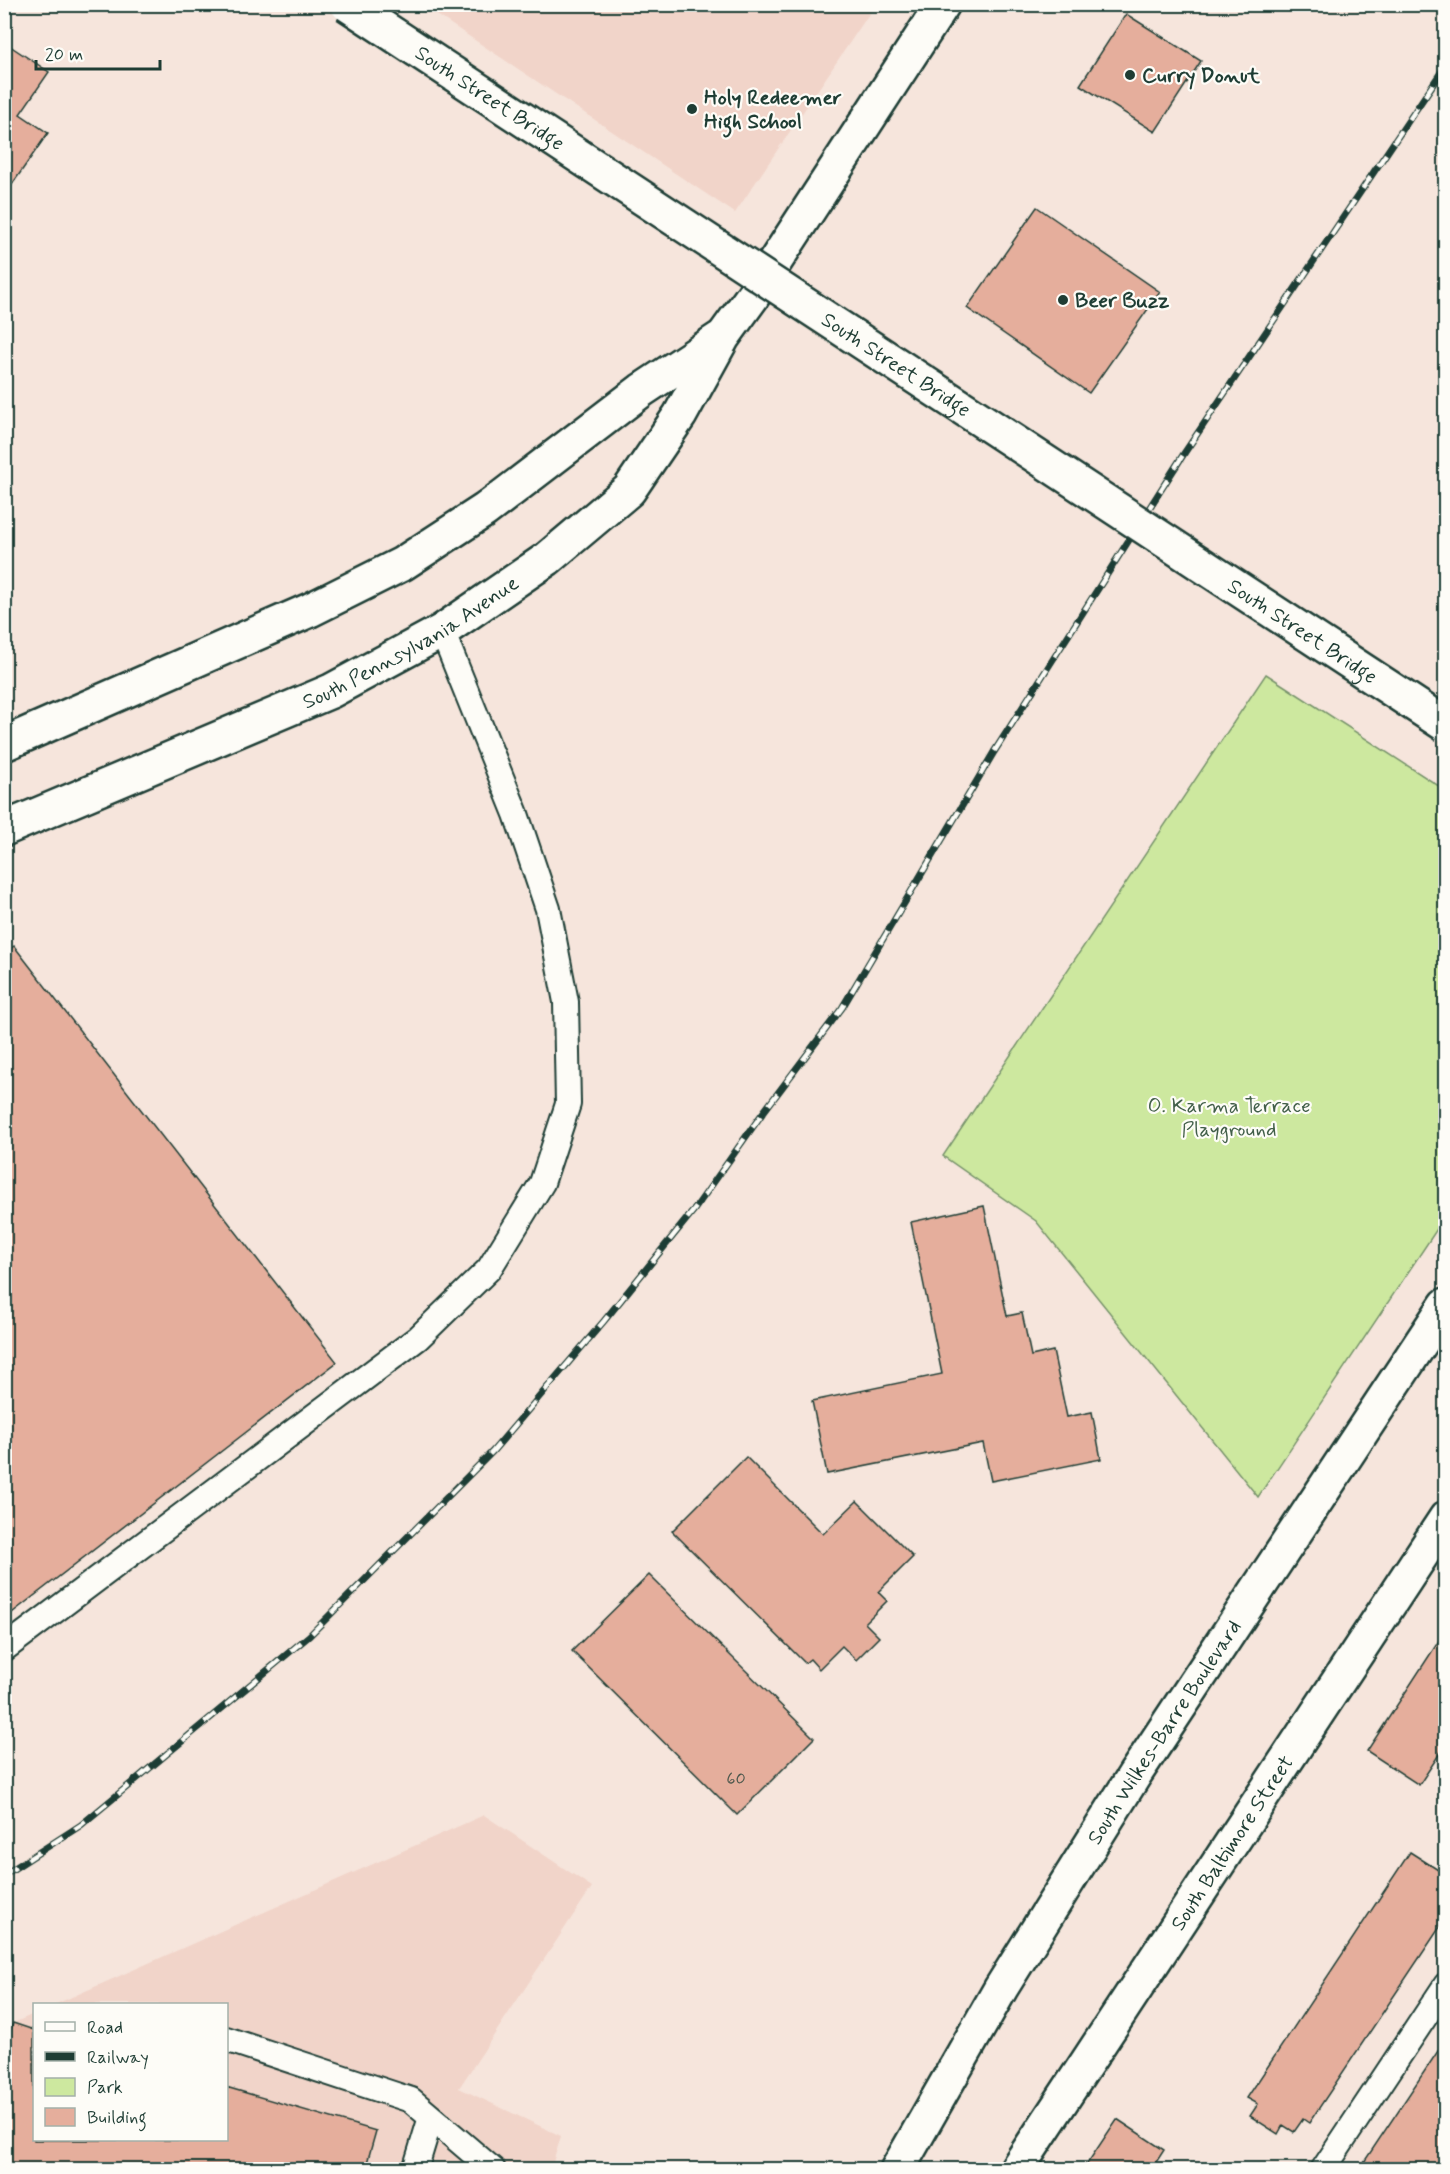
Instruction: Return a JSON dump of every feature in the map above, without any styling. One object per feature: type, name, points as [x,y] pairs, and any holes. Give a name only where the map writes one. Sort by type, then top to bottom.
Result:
[{"type":"main road","name":"South Street Bridge","points":[[347,4],[1446,725]]},
{"type":"main road","name":"South Pennsylvania Avenue","points":[[4,829],[331,691],[442,631],[547,560],[629,490],[680,415],[723,337],[752,297],[943,4]]},
{"type":"main road","name":"South Pennsylvania Avenue","points":[[4,744],[310,610],[402,564],[485,510],[642,390],[723,337]]},
{"type":"main road","name":"South Wilkes-Barre Boulevard","points":[[897,2169],[1001,1988],[1135,1774],[1446,1305]]},
{"type":"main road","name":"South Baltimore Street","points":[[1016,2169],[1446,1518]]},
{"type":"lane","points":[[4,1649],[418,1338],[489,1269],[542,1183],[568,1104],[566,1002],[548,909],[516,814],[442,631]]},
{"type":"lane","points":[[1323,2169],[1446,1985]]},
{"type":"lane","points":[[228,2040],[411,2100],[493,2169]]},
{"type":"lane","points":[[415,2169],[431,2117]]},
{"type":"shaded area","name":"Holy Redeemer High School","points":[[422,5],[875,5],[735,213]]},
{"type":"shaded area","points":[[484,1815],[592,1887],[459,2088],[561,2136],[551,2169],[5,2169],[4,2027],[33,2014],[33,2141],[228,2141],[228,2003],[58,2003]]},
{"type":"green space","name":"O. Karma Terrace Playground","points":[[1266,674],[1445,790],[1445,1217],[1258,1497],[1036,1221],[943,1156]]},
{"type":"building","points":[[1126,14],[1201,61],[1155,132],[1080,85]]},
{"type":"building","points":[[4,42],[49,72],[20,114],[48,133],[4,196]]},
{"type":"building","name":"Beer Buzz","points":[[1037,207],[1160,292],[1089,393],[967,308]]},
{"type":"building","points":[[14,946],[337,1362],[4,1619],[4,953]]},
{"type":"building","points":[[984,1206],[1007,1316],[1022,1313],[1031,1356],[1053,1351],[1067,1417],[1092,1412],[1101,1459],[991,1481],[983,1443],[827,1474],[812,1401],[942,1374],[911,1222]]},
{"type":"building","points":[[746,1457],[823,1534],[857,1501],[913,1557],[878,1592],[887,1601],[865,1623],[879,1637],[856,1660],[842,1646],[819,1669],[810,1659],[805,1663],[672,1531]]},
{"type":"building","points":[[649,1575],[814,1738],[737,1815],[572,1651]]},
{"type":"building","points":[[1446,1630],[1446,1744],[1419,1785],[1367,1751]]},
{"type":"building","points":[[1410,1852],[1446,1875],[1446,1918],[1309,2123],[1303,2119],[1294,2132],[1283,2125],[1278,2134],[1250,2116],[1258,2104],[1247,2098]]},
{"type":"building","points":[[13,2023],[33,2030],[33,2141],[228,2141],[228,2088],[376,2131],[365,2170],[4,2170],[4,2050]]},
{"type":"building","points":[[1446,2039],[1446,2152],[1434,2170],[1363,2170],[1360,2168]]},
{"type":"building","points":[[1117,2119],[1164,2150],[1151,2170],[1083,2170]]},
{"type":"railway","points":[[4,1875],[81,1825],[309,1636],[493,1451],[604,1321],[694,1210],[762,1114],[842,1008],[994,752],[1185,452],[1446,65]]},
{"type":"place","name":"Curry Donut","points":[[1130,75]]},
{"type":"place","name":"Holy Redeemer High School","points":[[692,109]]},
{"type":"place","name":"Beer Buzz","points":[[1063,300]]}]
